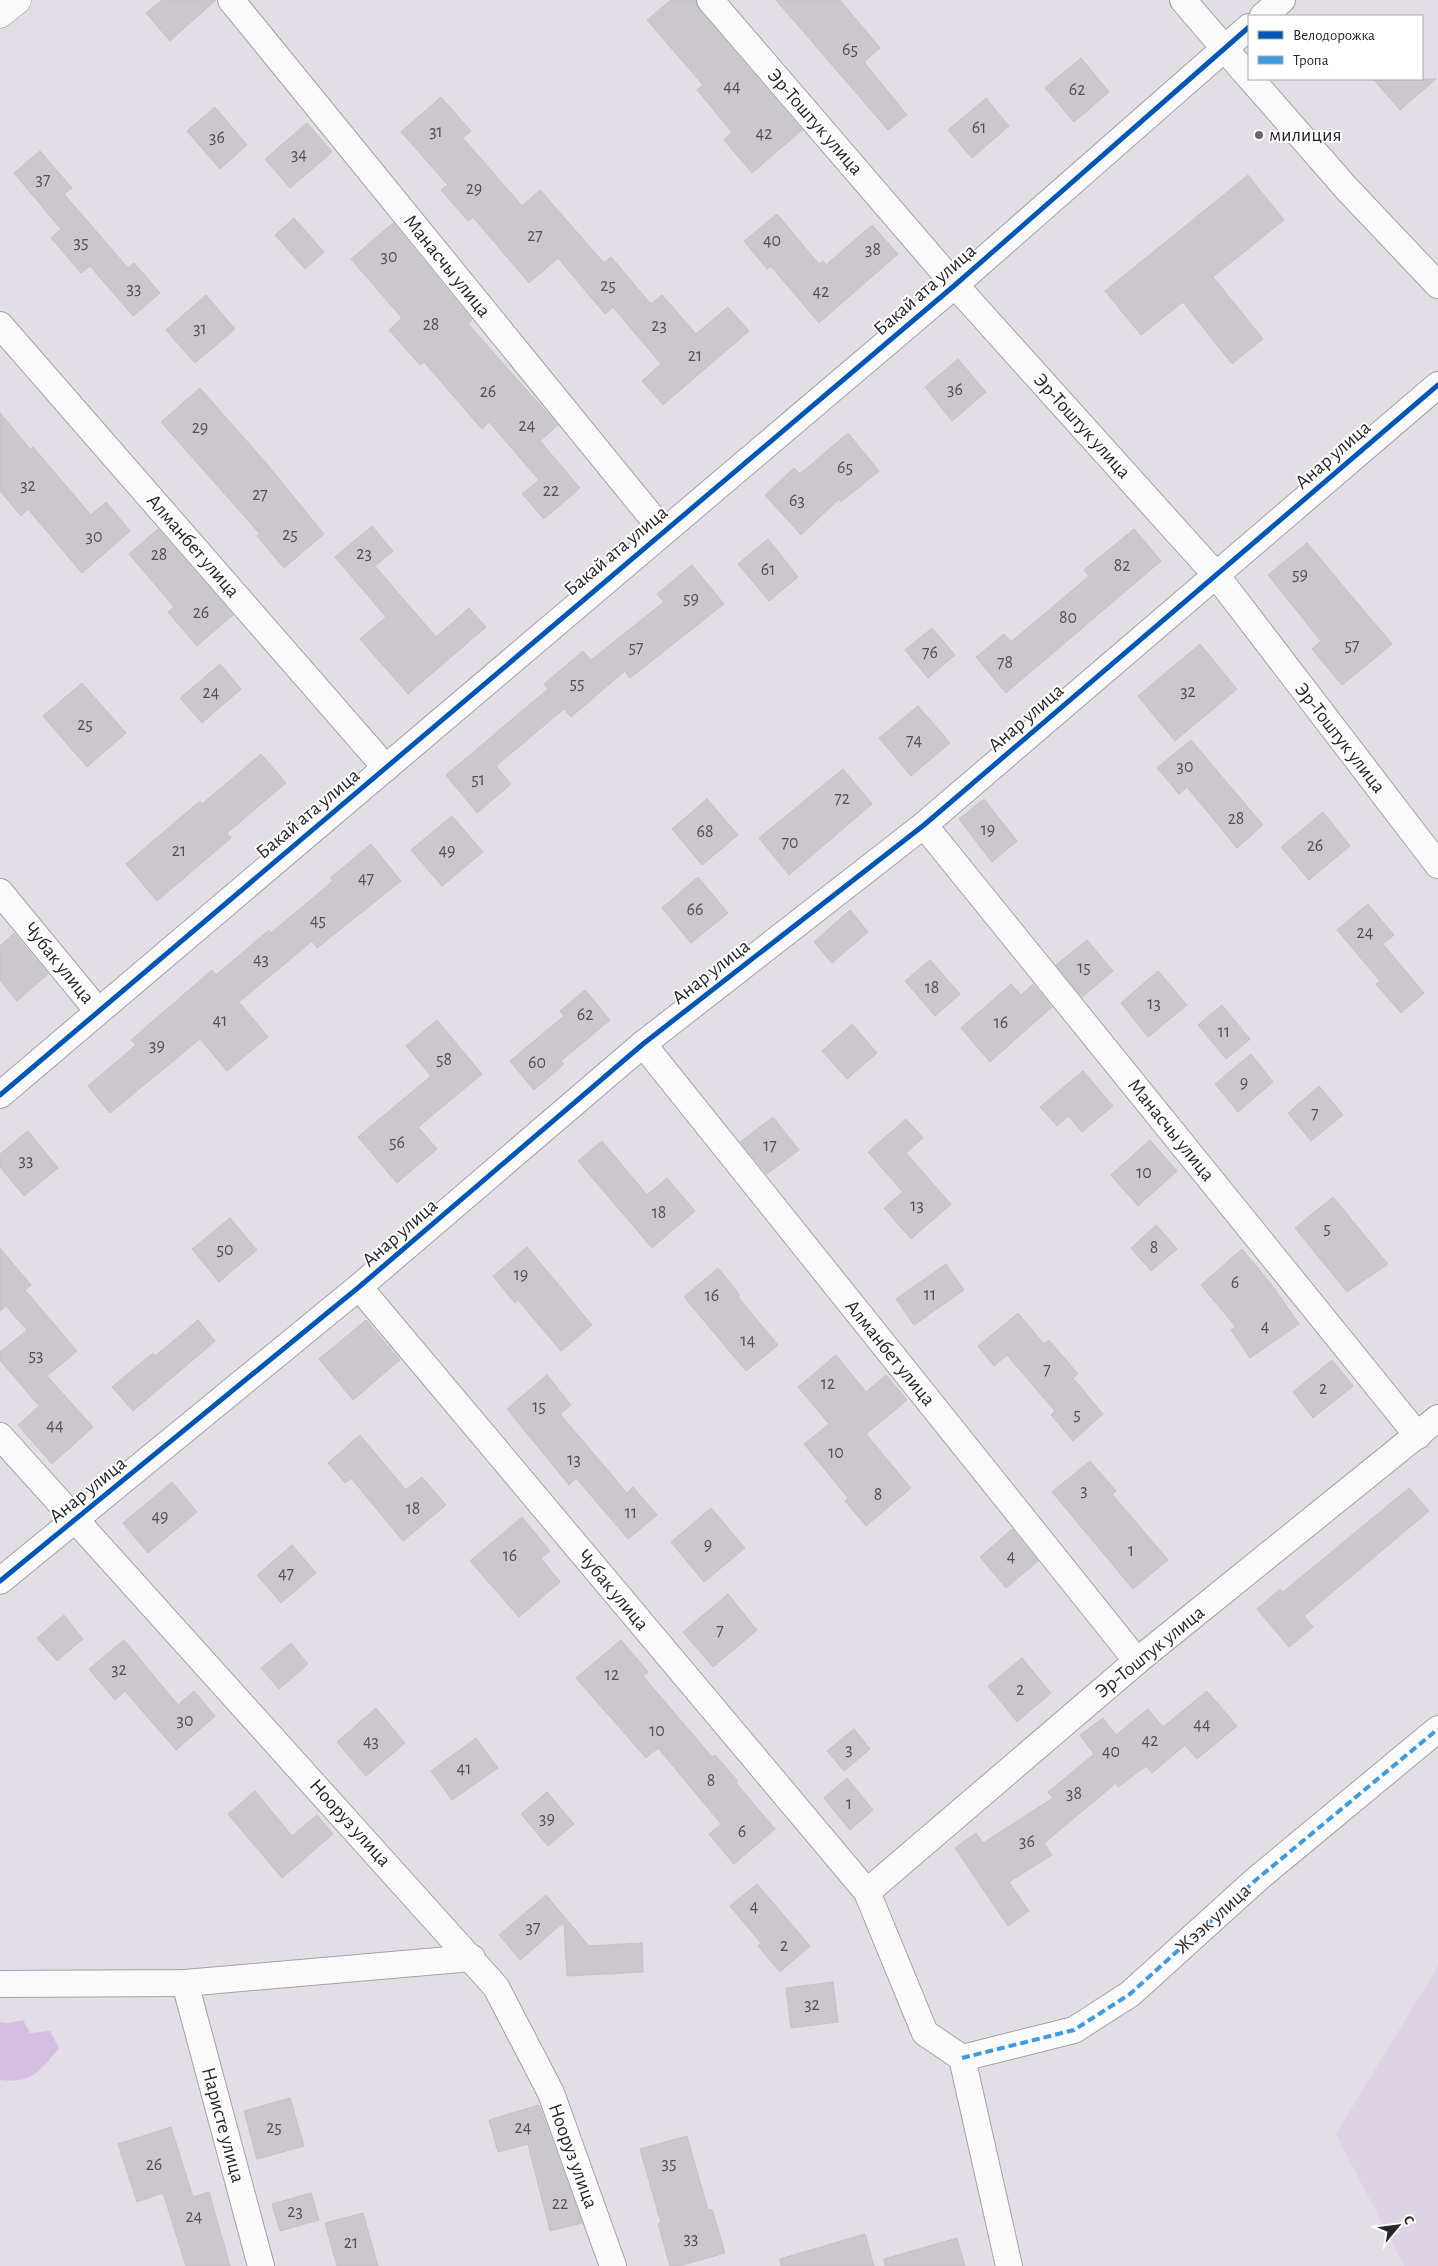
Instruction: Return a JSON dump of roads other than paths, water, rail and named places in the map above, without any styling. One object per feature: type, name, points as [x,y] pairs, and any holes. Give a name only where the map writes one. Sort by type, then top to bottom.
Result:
[{"type":"street","points":[[0,14],[17,0]]},
{"type":"street","name":"Манасчы улица","points":[[231,0],[663,531]]},
{"type":"street","name":"Эр-Тоштук улица","points":[[710,0],[955,285],[1216,575],[1438,865]]},
{"type":"street","points":[[1183,0],[1248,76]]},
{"type":"street","points":[[1264,15],[1282,0]]},
{"type":"street","name":"Бакай ата улица","points":[[0,1095],[955,285],[1248,28]]},
{"type":"street","points":[[1252,80],[1347,189],[1438,285]]},
{"type":"street","name":"Алманбет улица","points":[[0,325],[386,768]]},
{"type":"street","name":"Анар улица","points":[[0,1581],[359,1288],[643,1044],[924,825],[1438,384]]},
{"type":"street","name":"Манасчы улица","points":[[924,825],[1418,1436]]},
{"type":"street","name":"Чубак улица","points":[[0,892],[98,1011]]},
{"type":"street","name":"Алманбет улица","points":[[643,1044],[1137,1661]]},
{"type":"street","name":"Чубак улица","points":[[359,1288],[867,1892]]},
{"type":"street","name":"Эр-Тоштук улица","points":[[867,1892],[1137,1661],[1438,1418]]},
{"type":"street","name":"Нооруз улица","points":[[0,1436],[472,1958],[496,1987],[551,2093],[613,2266]]},
{"type":"street","name":"Жээк улица","points":[[962,2058],[1074,2030],[1130,1994],[1257,1878],[1438,1729]]},
{"type":"street","points":[[867,1892],[925,2032],[962,2058],[1009,2266]]},
{"type":"street","points":[[0,1984],[185,1983],[472,1958]]},
{"type":"street","name":"Наристе улица","points":[[185,1983],[261,2266]]},
{"type":"place","name":"милиция","points":[[1259,135]]}]
